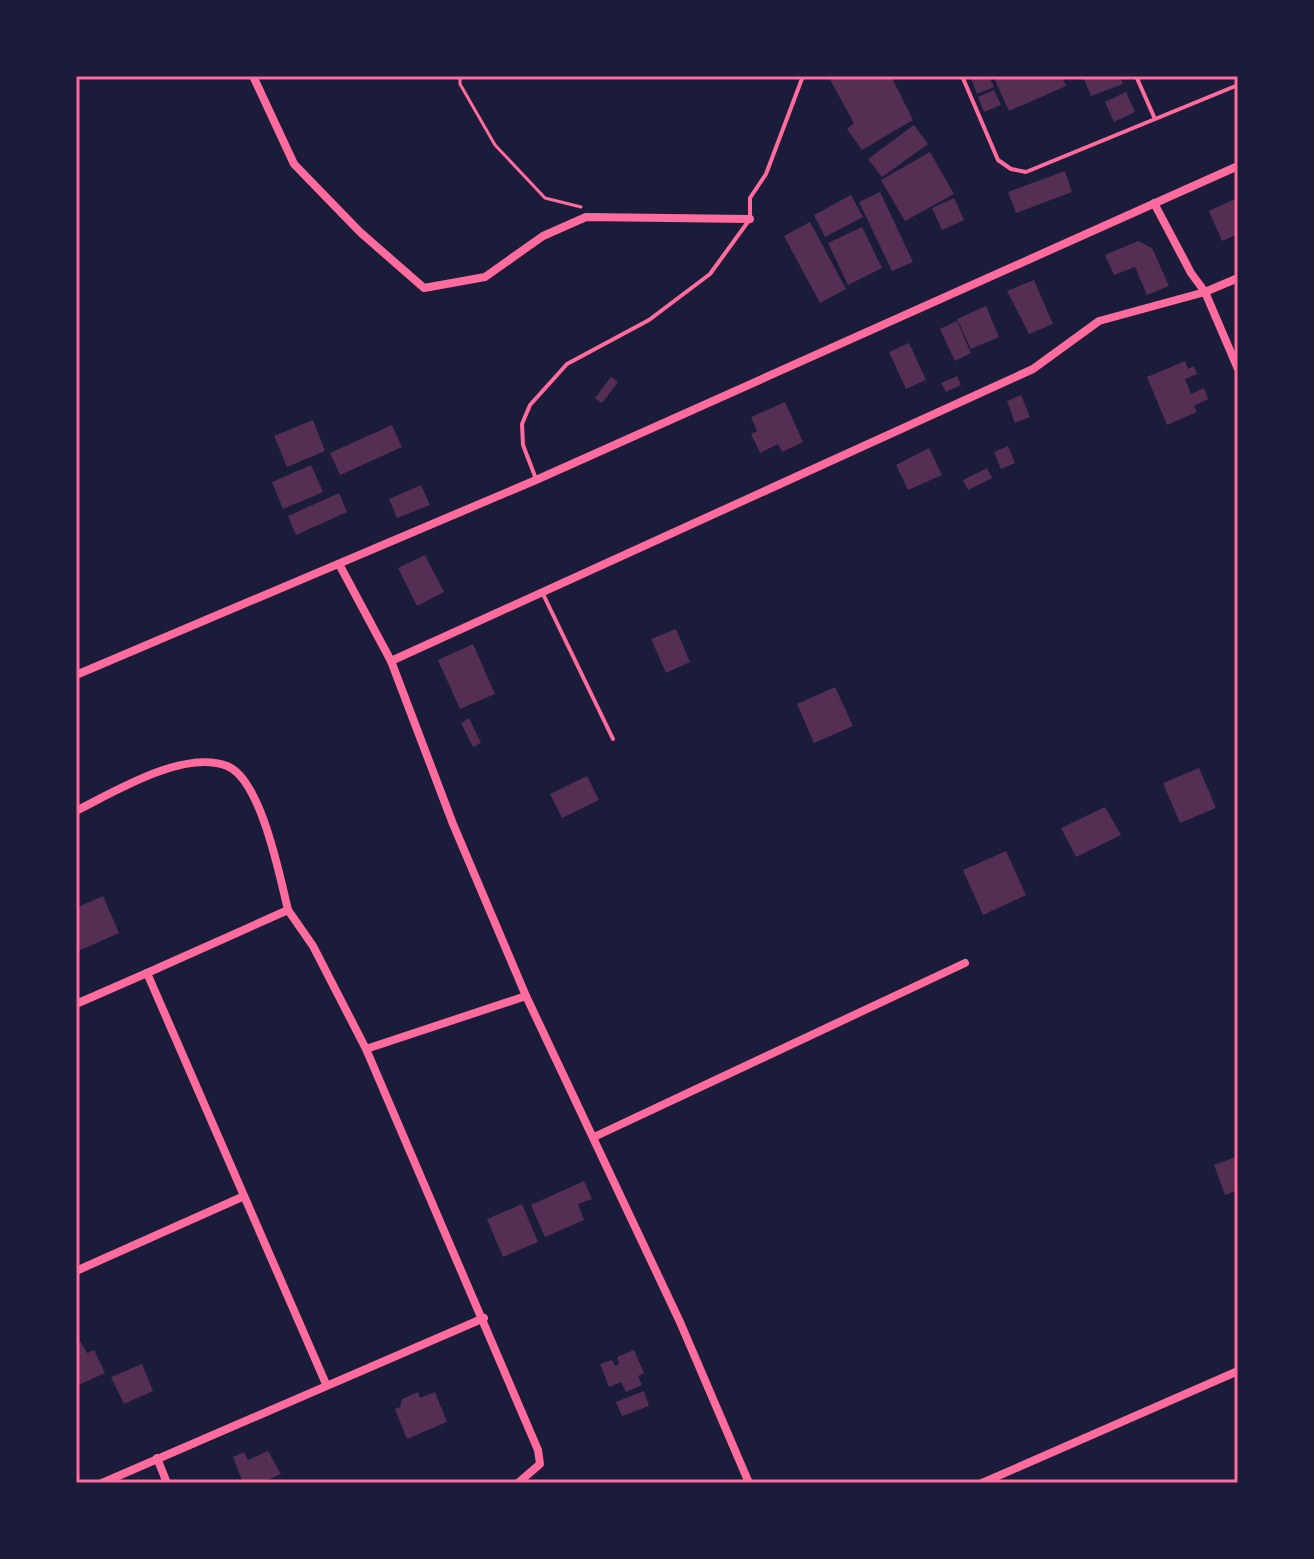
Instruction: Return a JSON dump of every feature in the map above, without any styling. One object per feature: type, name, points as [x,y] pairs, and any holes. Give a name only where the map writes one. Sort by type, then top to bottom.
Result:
[{"type":"street","points":[[253,76],[294,164],[360,232],[424,288],[485,277],[543,236],[586,217],[607,214],[750,219]]},
{"type":"street","points":[[76,675],[536,480],[1238,166]]},
{"type":"street","points":[[1154,203],[1191,273],[1205,292],[1238,369]]},
{"type":"street","points":[[391,661],[1033,369],[1099,321],[1205,292],[1238,278]]},
{"type":"street","points":[[339,564],[391,661],[453,824],[526,996],[594,1137],[749,1483]]},
{"type":"street","points":[[76,811],[148,776],[198,761],[229,766],[250,788],[273,850],[288,910],[313,946],[366,1049],[484,1318],[538,1450],[540,1464],[518,1483]]},
{"type":"street","points":[[76,1004],[288,910]]},
{"type":"street","points":[[594,1137],[965,963]]},
{"type":"street","points":[[147,973],[326,1384]]},
{"type":"street","points":[[366,1049],[526,996]]},
{"type":"street","points":[[76,1271],[242,1197]]},
{"type":"street","points":[[102,1483],[484,1318]]},
{"type":"street","points":[[982,1483],[1238,1371]]},
{"type":"street","points":[[157,1458],[167,1483]]},
{"type":"lane","points":[[536,480],[523,445],[522,424],[530,405],[567,364],[649,320],[710,274],[750,219],[750,198],[766,174],[803,76]]},
{"type":"lane","points":[[962,76],[998,160],[1011,169],[1026,172],[1238,85]]},
{"type":"lane","points":[[1136,76],[1155,119]]},
{"type":"lane","points":[[542,592],[613,739]]},
{"type":"path","points":[[460,76],[460,84],[495,145],[545,198],[607,214]]},
{"type":"building","points":[[828,76],[891,76],[913,120],[862,150],[847,129],[854,123]]},
{"type":"building","points":[[970,76],[989,76],[994,87],[977,94]]},
{"type":"building","points":[[993,76],[1062,76],[1066,86],[1009,111]]},
{"type":"building","points":[[1083,76],[1120,76],[1123,84],[1091,96]]},
{"type":"building","points":[[994,90],[1001,105],[984,112],[978,97]]},
{"type":"building","points":[[1126,92],[1135,112],[1114,122],[1105,102]]},
{"type":"building","points":[[914,125],[928,144],[882,177],[868,159]]},
{"type":"building","points":[[930,152],[954,194],[905,221],[881,180]]},
{"type":"building","points":[[1065,171],[1072,192],[1016,213],[1008,192]]},
{"type":"building","points":[[880,192],[913,262],[892,271],[859,202]]},
{"type":"building","points":[[851,195],[863,217],[825,237],[814,215]]},
{"type":"building","points":[[954,198],[964,220],[942,230],[932,208]]},
{"type":"building","points":[[1237,198],[1238,234],[1222,241],[1209,211]]},
{"type":"building","points":[[810,222],[846,289],[820,303],[784,236]]},
{"type":"building","points":[[862,227],[882,268],[848,285],[828,243]]},
{"type":"building","points":[[1138,241],[1152,248],[1169,286],[1147,295],[1135,267],[1114,275],[1105,255]]},
{"type":"building","points":[[1034,280],[1053,324],[1029,334],[1007,291]]},
{"type":"building","points":[[986,306],[999,337],[971,349],[957,319]]},
{"type":"building","points":[[957,321],[971,353],[955,361],[940,329]]},
{"type":"building","points":[[909,343],[926,380],[906,389],[889,352]]},
{"type":"building","points":[[1185,361],[1188,369],[1194,366],[1197,374],[1185,379],[1191,394],[1204,388],[1208,399],[1194,406],[1197,412],[1167,425],[1147,377]]},
{"type":"building","points":[[957,376],[961,385],[946,392],[941,383]]},
{"type":"building","points":[[611,377],[618,382],[602,403],[595,398]]},
{"type":"building","points":[[1021,395],[1030,417],[1015,423],[1007,401]]},
{"type":"building","points":[[785,402],[803,442],[782,452],[778,444],[760,453],[751,434],[757,431],[751,417]]},
{"type":"building","points":[[313,420],[325,451],[287,467],[274,436]]},
{"type":"building","points":[[392,425],[402,447],[340,475],[330,453]]},
{"type":"building","points":[[1008,446],[1015,463],[1001,469],[994,452]]},
{"type":"building","points":[[929,448],[942,475],[908,490],[896,465]]},
{"type":"building","points":[[311,465],[323,492],[283,509],[272,482]]},
{"type":"building","points":[[987,468],[992,478],[968,490],[963,480]]},
{"type":"building","points":[[421,485],[430,505],[397,518],[389,499]]},
{"type":"building","points":[[339,493],[347,512],[296,535],[288,516]]},
{"type":"building","points":[[425,555],[444,592],[417,606],[398,568]]},
{"type":"building","points":[[676,629],[690,662],[666,673],[651,639]]},
{"type":"building","points":[[473,644],[495,694],[460,709],[438,660]]},
{"type":"building","points":[[835,687],[853,726],[814,743],[797,704]]},
{"type":"building","points":[[469,718],[481,743],[473,747],[461,723]]},
{"type":"building","points":[[1199,768],[1216,808],[1180,823],[1163,783]]},
{"type":"building","points":[[587,776],[599,800],[562,818],[550,794]]},
{"type":"building","points":[[1105,807],[1121,835],[1076,857],[1061,828]]},
{"type":"building","points":[[1006,851],[1026,895],[983,915],[963,870]]},
{"type":"building","points":[[103,896],[119,933],[76,952],[76,908]]},
{"type":"building","points":[[1238,1156],[1238,1190],[1225,1195],[1214,1165]]},
{"type":"building","points":[[584,1181],[592,1199],[578,1204],[584,1220],[545,1237],[531,1205]]},
{"type":"building","points":[[522,1204],[538,1242],[503,1257],[487,1219]]},
{"type":"building","points":[[81,1342],[87,1353],[94,1350],[105,1373],[76,1386],[76,1344]]},
{"type":"building","points":[[634,1350],[644,1373],[638,1376],[642,1385],[626,1392],[621,1382],[609,1387],[600,1364],[612,1360],[615,1366],[619,1364],[617,1357]]},
{"type":"building","points":[[142,1364],[153,1391],[124,1404],[111,1377]]},
{"type":"building","points":[[644,1391],[649,1406],[622,1416],[616,1402]]},
{"type":"building","points":[[418,1392],[420,1398],[435,1392],[447,1422],[407,1439],[395,1409],[400,1407],[402,1399]]},
{"type":"building","points":[[268,1451],[281,1474],[261,1483],[243,1483],[233,1457],[244,1452],[248,1460]]}]
